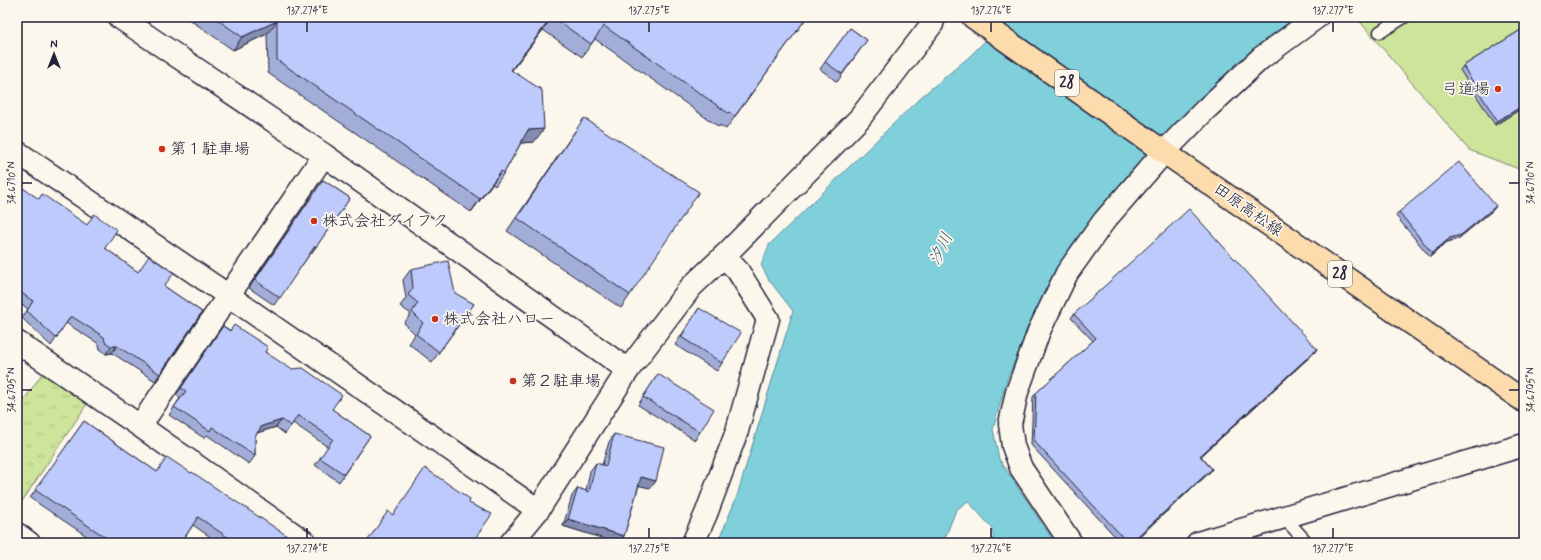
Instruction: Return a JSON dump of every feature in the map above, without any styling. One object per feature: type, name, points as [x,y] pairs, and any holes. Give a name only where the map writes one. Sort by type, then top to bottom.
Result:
[{"type":"main road","name":"田原高松線","points":[[975,19],[1524,401]]},
{"type":"street","points":[[119,17],[324,155],[628,370]]},
{"type":"street","points":[[511,543],[538,510],[628,370],[691,287],[724,256],[859,119],[932,24],[934,17]]},
{"type":"street","points":[[1072,543],[1021,468],[1013,446],[1010,424],[1017,392],[1040,332],[1067,273],[1104,220],[1160,149],[1261,58],[1317,17]]},
{"type":"street","points":[[17,152],[229,296],[538,510]]},
{"type":"street","points":[[140,426],[324,155]]},
{"type":"street","points":[[693,543],[706,514],[738,431],[768,319],[738,271],[724,256]]},
{"type":"street","points":[[17,342],[140,426],[306,543]]},
{"type":"street","points":[[1198,543],[1283,516],[1524,445]]},
{"type":"street","points":[[17,534],[29,543]]},
{"type":"lane","points":[[1380,32],[1404,17]]},
{"type":"lane","points":[[1283,516],[1307,543]]},
{"type":"green space","points":[[1356,17],[1524,17],[1524,171],[1469,150]]},
{"type":"green space","points":[[44,371],[89,401],[17,509],[17,410]]},
{"type":"water","name":"汐川","points":[[1009,17],[1304,17],[1175,129],[1130,172],[1071,248],[1038,307],[1007,379],[993,429],[999,459],[1055,543],[994,543],[992,528],[968,501],[956,510],[943,543],[716,543],[737,496],[793,311],[769,280],[761,265],[769,245],[921,97],[969,57]]},
{"type":"building","points":[[214,17],[552,17],[511,70],[542,90],[544,129],[528,130],[504,173],[501,171],[480,199],[277,60],[277,21],[242,37]]},
{"type":"building","points":[[552,17],[807,17],[735,116],[729,112],[728,113],[604,26],[591,44]]},
{"type":"building","points":[[850,28],[867,40],[842,74],[825,62]]},
{"type":"building","name":"弓道場","points":[[1524,28],[1524,105],[1497,121],[1463,66]]},
{"type":"building","points":[[584,118],[699,192],[630,295],[517,218]]},
{"type":"building","points":[[1459,162],[1496,206],[1461,235],[1450,238],[1432,253],[1399,212]]},
{"type":"building","points":[[323,180],[350,198],[280,298],[255,280]]},
{"type":"building","points":[[17,184],[39,199],[42,194],[87,225],[94,214],[117,230],[105,248],[138,272],[149,256],[174,273],[164,286],[202,312],[160,374],[117,346],[111,346],[105,342],[104,337],[71,316],[56,338],[27,311],[33,301],[17,290]]},
{"type":"building","points":[[1189,209],[1317,349],[1200,456],[1212,469],[1130,543],[1128,543],[1034,441],[1036,393],[1096,338],[1074,314]]},
{"type":"building","name":"株式会社ハロー","points":[[448,261],[455,293],[474,304],[439,352],[416,334],[423,323],[412,312],[418,303],[408,295],[413,288],[411,269]]},
{"type":"building","points":[[699,308],[741,333],[722,363],[681,337]]},
{"type":"building","points":[[234,325],[268,347],[265,352],[291,369],[303,368],[342,395],[332,409],[370,436],[344,474],[320,458],[333,439],[298,415],[291,426],[282,420],[262,426],[255,436],[255,456],[212,427],[210,431],[174,407],[186,391],[181,388],[223,326],[230,331]]},
{"type":"building","points":[[658,374],[714,409],[700,432],[643,397]]},
{"type":"building","points":[[84,421],[157,472],[167,457],[286,535],[281,543],[236,543],[198,517],[181,543],[114,543],[35,490]]},
{"type":"building","points":[[614,434],[664,447],[656,481],[641,477],[624,536],[568,519],[578,488],[589,492],[596,463],[606,466]]},
{"type":"building","points":[[425,468],[470,499],[469,503],[492,514],[472,543],[366,543],[388,511],[393,515]]},
{"type":"place","name":"弓道場","points":[[1498,89]]},
{"type":"place","name":"第１駐車場","points":[[162,149]]},
{"type":"place","name":"株式会社ダイフク","points":[[314,221]]},
{"type":"place","name":"株式会社ハロー","points":[[435,319]]},
{"type":"place","name":"第２駐車場","points":[[513,381]]}]
